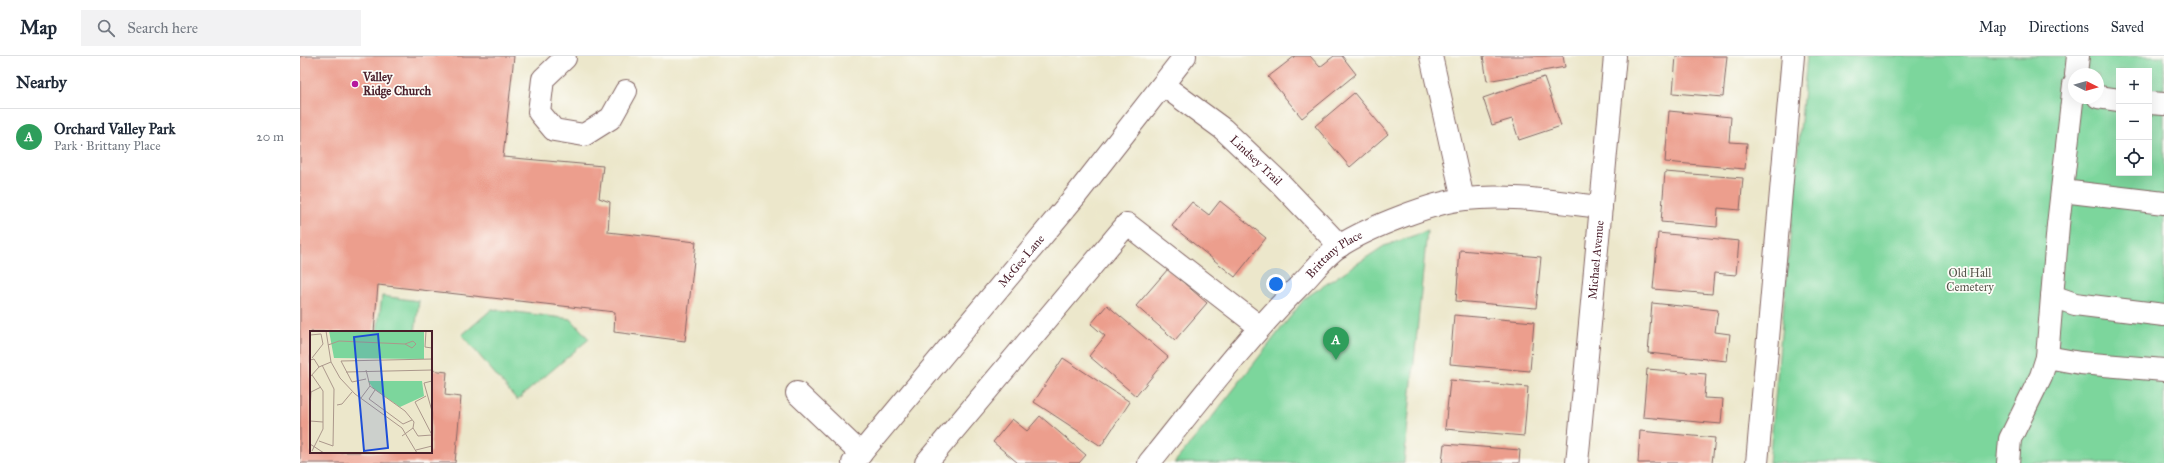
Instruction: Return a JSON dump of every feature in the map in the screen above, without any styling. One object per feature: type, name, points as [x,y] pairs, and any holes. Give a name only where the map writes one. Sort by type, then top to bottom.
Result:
[{"type":"street","name":"McGee Lane","points":[[857,458],[1077,194],[1185,56]]},
{"type":"street","points":[[1431,56],[1463,199]]},
{"type":"street","name":"Michael Avenue","points":[[1577,463],[1615,56]]},
{"type":"street","points":[[1757,463],[1793,56]]},
{"type":"street","points":[[2076,68],[2078,56]]},
{"type":"street","points":[[565,58],[543,79],[539,112],[554,130],[584,136],[611,118],[626,91]]},
{"type":"street","name":"Lindsey Trail","points":[[1163,85],[1229,135],[1279,182],[1340,246]]},
{"type":"street","points":[[2104,98],[2116,100]]},
{"type":"street","points":[[2152,102],[2164,104]]},
{"type":"street","points":[[2008,463],[2010,439],[2041,376],[2047,357],[2062,190],[2072,104]]},
{"type":"street","points":[[2062,190],[2164,203]]},
{"type":"street","name":"Brittany Place","points":[[1149,463],[1260,327],[1279,306],[1340,246],[1389,222],[1433,206],[1463,199],[1496,197],[1601,207]]},
{"type":"street","points":[[926,463],[1127,224],[1260,327]]},
{"type":"street","points":[[2052,296],[2075,304],[2164,314]]},
{"type":"street","points":[[2047,357],[2080,363],[2164,370]]},
{"type":"street","points":[[796,394],[857,458]]},
{"type":"green space","name":"Old Hall Cemetery","points":[[1807,56],[2164,56],[2164,463],[1769,463]]},
{"type":"green space","points":[[1427,231],[1404,463],[1174,463],[1209,421],[1305,298],[1384,246]]},
{"type":"green space","points":[[382,296],[419,301],[415,331],[377,331]]},
{"type":"green space","points":[[492,309],[571,319],[589,339],[517,400],[462,335]]},
{"type":"building","points":[[300,56],[514,56],[503,157],[603,166],[599,198],[610,202],[608,232],[696,242],[685,341],[614,332],[615,312],[378,285],[374,331],[310,331],[310,453],[432,453],[432,370],[447,372],[445,395],[461,397],[455,463],[300,463]]},
{"type":"building","points":[[1295,56],[1310,56],[1320,67],[1334,56],[1342,56],[1356,74],[1302,118],[1268,77]]},
{"type":"building","points":[[1483,56],[1563,56],[1565,67],[1487,81]]},
{"type":"building","points":[[1676,56],[1727,56],[1723,97],[1673,93]]},
{"type":"building","points":[[1544,77],[1561,126],[1519,140],[1512,119],[1492,125],[1483,98]]},
{"type":"building","points":[[1354,93],[1388,134],[1350,167],[1315,126]]},
{"type":"building","points":[[1669,111],[1731,117],[1729,142],[1747,143],[1745,169],[1665,162]]},
{"type":"building","points":[[1665,172],[1743,178],[1740,210],[1718,208],[1717,227],[1661,222]]},
{"type":"building","points":[[1220,201],[1266,238],[1235,277],[1172,226],[1192,202],[1209,215]]},
{"type":"building","points":[[1658,233],[1739,241],[1736,275],[1714,273],[1712,294],[1653,289]]},
{"type":"building","points":[[1460,250],[1541,257],[1536,308],[1456,301]]},
{"type":"building","points":[[1168,269],[1207,303],[1175,340],[1136,306]]},
{"type":"building","points":[[1652,303],[1718,310],[1715,332],[1730,334],[1727,361],[1648,353]]},
{"type":"building","points":[[1107,305],[1168,357],[1136,396],[1089,356],[1105,336],[1091,324]]},
{"type":"building","points":[[1454,315],[1534,322],[1530,371],[1450,364]]},
{"type":"building","points":[[1063,358],[1130,402],[1101,446],[1034,402]]},
{"type":"building","points":[[1647,369],[1706,374],[1704,398],[1723,399],[1721,424],[1643,417]]},
{"type":"building","points":[[1450,380],[1528,387],[1524,436],[1445,429]]},
{"type":"building","points":[[1040,416],[1086,455],[1079,463],[1018,463],[993,442],[1012,419],[1027,431]]},
{"type":"building","points":[[1640,431],[1715,438],[1712,463],[1638,463]]},
{"type":"building","points":[[1444,444],[1520,450],[1519,463],[1442,463]]},
{"type":"place","name":"Valley Ridge Church","points":[[355,84]]},
{"type":"place","name":"Orchard Valley Park","points":[[1336,360]]}]
